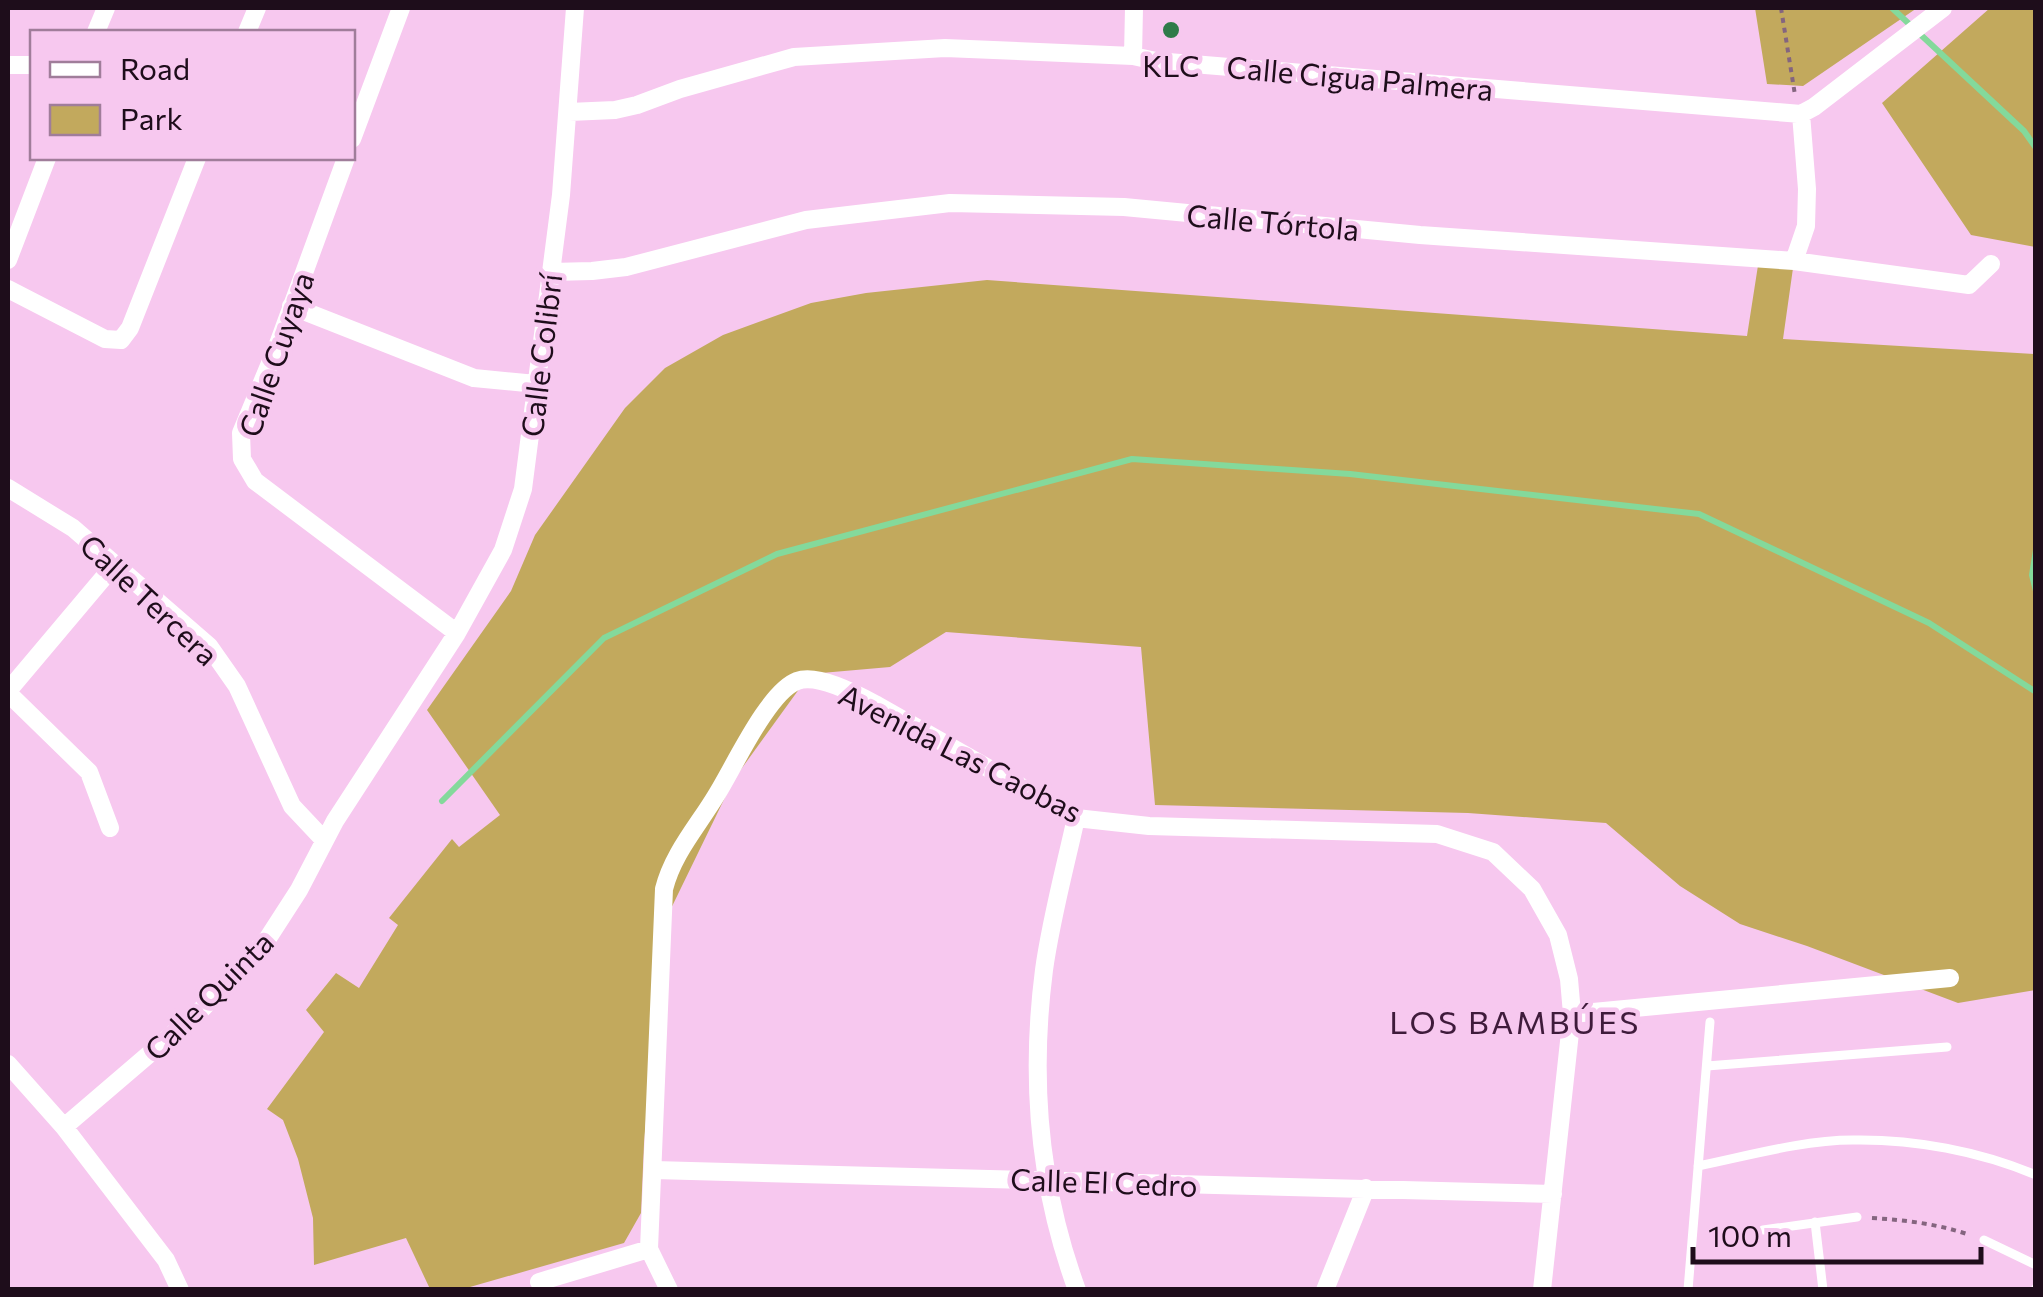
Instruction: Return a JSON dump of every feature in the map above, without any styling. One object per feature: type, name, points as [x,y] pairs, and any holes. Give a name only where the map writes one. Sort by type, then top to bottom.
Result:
[{"type":"street","points":[[355,131],[401,8]]},
{"type":"street","name":"Calle Colibrí","points":[[426,680],[503,550],[523,490],[551,272],[575,8]]},
{"type":"street","points":[[1133,56],[1134,8]]},
{"type":"street","points":[[1794,261],[1806,226],[1801,114],[1943,8]]},
{"type":"street","name":"Calle Cigua Palmera","points":[[568,112],[637,105],[794,57],[945,48],[1133,56],[1801,114]]},
{"type":"street","points":[[8,260],[46,160]]},
{"type":"street","points":[[8,288],[105,339],[121,340],[130,328],[197,160]]},
{"type":"street","name":"Calle Cuyaya","points":[[345,160],[241,433],[242,459],[256,481],[457,633]]},
{"type":"street","name":"Calle Tórtola","points":[[551,272],[626,267],[806,220],[950,203],[1124,207],[1420,235],[1794,261],[1969,285],[1991,264]]},
{"type":"street","points":[[291,306],[474,378],[536,384]]},
{"type":"street","name":"Calle Tercera","points":[[8,488],[73,528],[209,646],[236,686],[292,806],[324,840]]},
{"type":"street","points":[[110,828],[89,772],[8,692],[115,564]]},
{"type":"street","name":"Avenida Las Caobas","points":[[669,1290],[649,1249],[664,889],[668,872],[760,720],[791,684],[810,679],[850,691],[1076,818],[1149,826],[1436,834],[1493,852],[1532,890],[1558,935],[1569,979],[1572,1014],[1542,1290]]},
{"type":"street","name":"Calle Quinta","points":[[64,1127],[203,1008],[268,938],[379,750],[426,680]]},
{"type":"street","points":[[1076,818],[1044,965],[1037,1030],[1038,1111],[1047,1180],[1076,1290]]},
{"type":"street","points":[[1572,1014],[1950,978]]},
{"type":"street","points":[[8,1064],[64,1127],[166,1260],[180,1290]]},
{"type":"street","name":"Calle El Cedro","points":[[654,1170],[1553,1194]]},
{"type":"street","points":[[1326,1290],[1366,1188]]},
{"type":"street","points":[[539,1282],[649,1249]]},
{"type":"lane","points":[[1688,1290],[1710,1022]]},
{"type":"lane","points":[[1707,1066],[1947,1047]]},
{"type":"lane","points":[[1698,1166],[1776,1149],[1851,1140],[1928,1144],[2014,1166],[2036,1176]]},
{"type":"lane","points":[[1763,1230],[1857,1217]]},
{"type":"lane","points":[[1815,1222],[1823,1290]]},
{"type":"lane","points":[[1984,1240],[2036,1265]]},
{"type":"path","points":[[1780,8],[1792,87],[1801,114]]},
{"type":"path","points":[[1857,1217],[1914,1221],[1984,1240]]},
{"type":"green space","points":[[1755,8],[1917,8],[1803,86],[1767,84]]},
{"type":"green space","points":[[1990,8],[2035,10],[2035,247],[1971,235],[1882,103]]},
{"type":"green space","points":[[1759,259],[1794,261],[1783,339],[2035,354],[2035,990],[1958,1003],[1740,924],[1680,886],[1606,823],[1468,813],[1155,805],[1141,647],[946,632],[890,667],[810,674],[734,779],[662,927],[641,1213],[624,1243],[463,1289],[430,1289],[406,1238],[314,1265],[313,1218],[298,1159],[283,1120],[267,1109],[324,1032],[306,1010],[336,973],[359,988],[398,925],[389,918],[452,839],[459,847],[500,815],[427,710],[511,591],[535,535],[625,408],[665,368],[723,335],[811,303],[987,280],[1747,336]]},
{"type":"waterway","points":[[1892,8],[2024,131],[2036,148]]},
{"type":"waterway","points":[[442,801],[604,638],[777,554],[1132,459],[1350,474],[1699,514],[1929,623],[2036,692]]},
{"type":"waterway","points":[[2036,550],[2032,575],[2036,591]]},
{"type":"place","name":"KLC","points":[[1171,30]]},
{"type":"district","name":"LOS BAMBÚES","points":[[1515,1021]]}]
